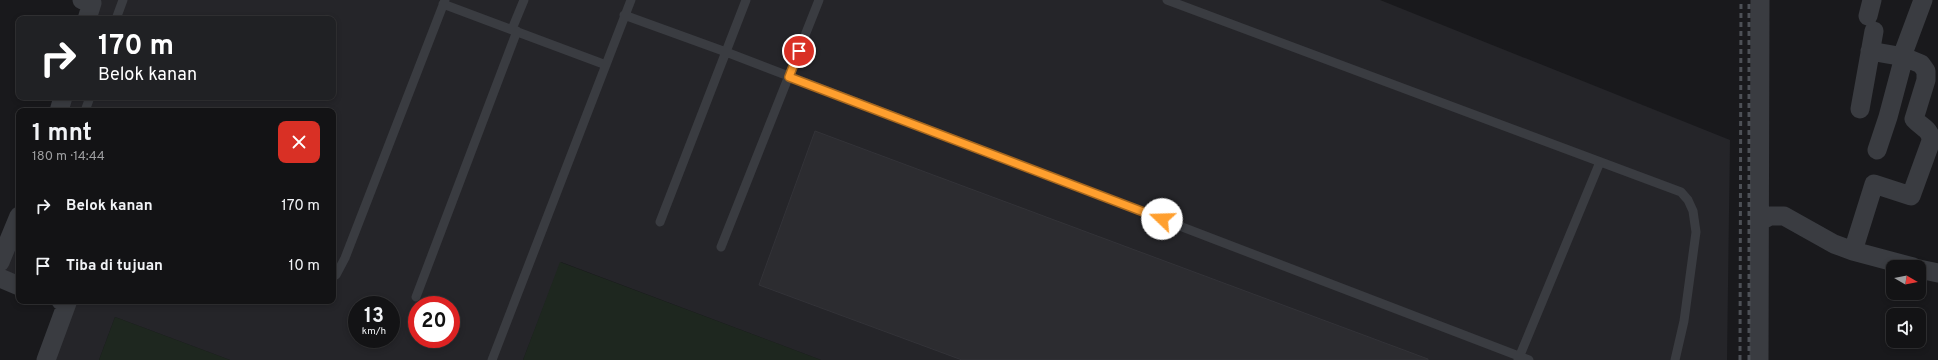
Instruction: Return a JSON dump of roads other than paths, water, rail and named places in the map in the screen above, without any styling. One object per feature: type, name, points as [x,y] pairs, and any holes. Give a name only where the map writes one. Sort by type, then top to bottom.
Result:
[{"type":"street","points":[[82,0],[92,3],[88,16]]},
{"type":"street","points":[[1759,360],[1760,0]]},
{"type":"street","points":[[1877,150],[1888,117],[1904,57],[1904,51],[1923,0]]},
{"type":"street","points":[[1860,109],[1870,51],[1872,16]]},
{"type":"street","points":[[1853,251],[1874,184],[1911,196],[1931,140],[1931,134],[1928,130],[1918,124],[1914,119],[1926,80],[1926,71],[1921,64],[1904,57],[1870,51]]},
{"type":"street","points":[[1759,222],[1770,216],[1784,216],[1834,244],[1887,260]]},
{"type":"street","points":[[0,262],[16,223]]},
{"type":"street","points":[[1926,270],[1938,274]]},
{"type":"street","points":[[0,278],[16,285]]},
{"type":"street","points":[[46,360],[67,304]]},
{"type":"lane","points":[[117,16],[123,0]]},
{"type":"lane","points":[[417,296],[524,0]]},
{"type":"lane","points":[[492,360],[631,0]]},
{"type":"lane","points":[[660,222],[746,0]]},
{"type":"lane","points":[[721,247],[819,0]]},
{"type":"lane","points":[[1167,0],[1681,192],[1688,200],[1693,211],[1696,232],[1684,321],[1675,360]]},
{"type":"lane","points":[[336,275],[345,258],[444,2],[606,65]]},
{"type":"lane","points":[[624,15],[726,52],[1519,358],[1529,360]]},
{"type":"lane","points":[[1519,358],[1600,162]]},
{"type":"railway","points":[[1740,360],[1741,0]]},
{"type":"railway","points":[[1749,0],[1749,360]]}]
